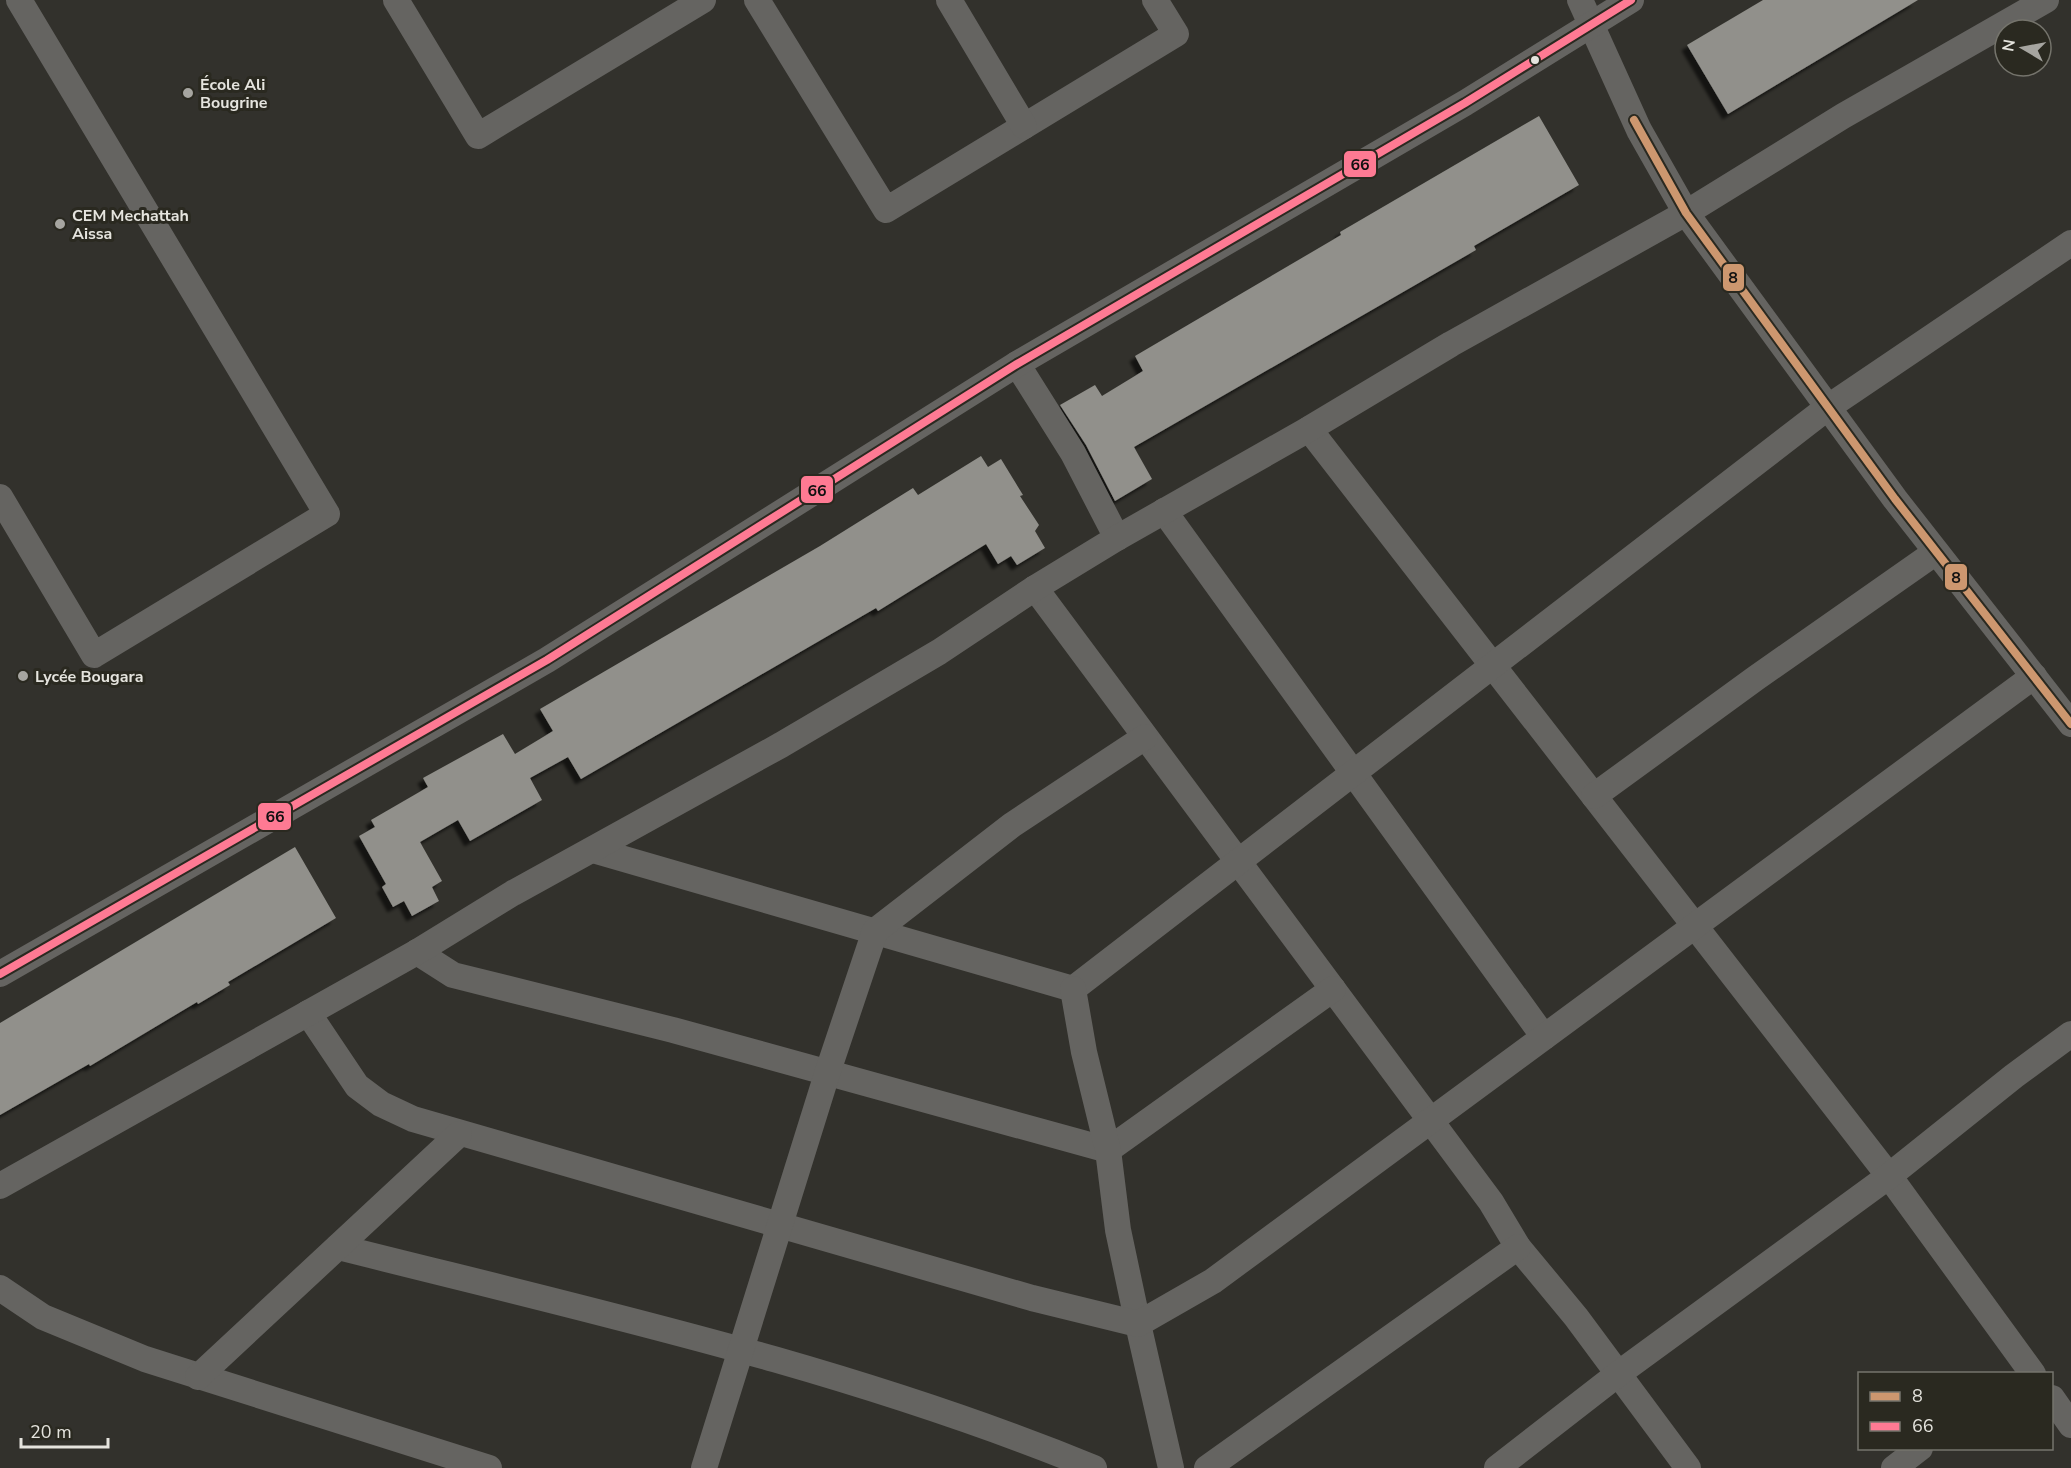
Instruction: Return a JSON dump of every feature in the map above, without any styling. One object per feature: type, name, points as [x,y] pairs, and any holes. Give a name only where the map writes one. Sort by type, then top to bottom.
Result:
[{"type":"street","points":[[0,496],[94,655],[327,514],[20,0]]},
{"type":"street","points":[[396,0],[478,136],[703,0]]},
{"type":"street","points":[[757,0],[886,210],[1176,34],[1155,0]]},
{"type":"street","points":[[949,0],[1024,126]]},
{"type":"street","points":[[1580,0],[1639,130],[1686,213],[1827,408],[2071,724]]},
{"type":"street","points":[[0,974],[547,660],[1017,364],[1465,104],[1631,0]]},
{"type":"street","points":[[0,1186],[417,952],[513,893],[781,746],[939,652],[1035,588],[1117,538],[1309,429],[1450,344],[1686,213],[1843,116],[2046,0]]},
{"type":"street","points":[[1073,989],[1827,408],[2071,243]]},
{"type":"street","points":[[1017,364],[1073,453],[1117,538]]},
{"type":"street","points":[[1309,429],[1889,1176],[2027,1372]]},
{"type":"street","points":[[1164,511],[1544,1037]]},
{"type":"street","points":[[1594,796],[1756,678],[1936,552]]},
{"type":"street","points":[[1035,588],[1491,1202],[1518,1247],[1576,1317],[1688,1468]]},
{"type":"street","points":[[308,1013],[357,1086],[381,1104],[413,1119],[1032,1298],[1138,1324],[1213,1281],[2034,676]]},
{"type":"street","points":[[704,1468],[827,1074],[875,931],[1012,825],[1145,737]]},
{"type":"street","points":[[593,850],[1073,989]]},
{"type":"street","points":[[417,952],[453,975],[673,1030],[1108,1150]]},
{"type":"street","points":[[1073,989],[1084,1052],[1108,1150],[1118,1230],[1171,1468]]},
{"type":"street","points":[[1108,1150],[1333,989]]},
{"type":"street","points":[[1497,1468],[1618,1374],[1889,1176],[2014,1076],[2071,1034]]},
{"type":"street","points":[[198,1377],[459,1134]]},
{"type":"street","points":[[338,1247],[741,1349],[885,1392],[1094,1468]]},
{"type":"street","points":[[1207,1468],[1518,1247]]},
{"type":"street","points":[[0,1288],[43,1317],[145,1359],[489,1468]]},
{"type":"street","points":[[2053,1399],[2071,1425]]},
{"type":"street","points":[[1894,1468],[1919,1450]]},
{"type":"building","points":[[1763,0],[1918,0],[1728,114],[1687,45]]},
{"type":"building","points":[[1539,116],[1579,185],[1474,246],[1476,250],[1134,447],[1152,479],[1115,501],[1086,445],[1060,405],[1095,385],[1102,396],[1143,371],[1135,356],[1341,235],[1340,232]]},
{"type":"building","points":[[981,456],[988,467],[1001,459],[1023,495],[1020,496],[1039,525],[1035,531],[1045,548],[1017,565],[1011,556],[998,564],[986,544],[878,611],[876,608],[581,779],[568,757],[530,778],[542,800],[470,841],[458,820],[420,842],[442,881],[432,887],[439,901],[412,916],[404,901],[393,907],[382,887],[386,884],[359,836],[375,827],[371,820],[428,787],[423,778],[503,734],[515,754],[553,731],[540,709],[820,546],[913,488],[918,495]]},
{"type":"building","points":[[295,847],[336,918],[228,982],[230,985],[198,1004],[197,1002],[90,1066],[89,1064],[0,1115],[0,1023]]},
{"type":"transit line","name":"66","points":[[0,974],[547,660],[1017,364],[1465,103],[1631,0]]},
{"type":"transit line","name":"8","points":[[1634,120],[1686,213],[1895,499],[2071,724]]},
{"type":"place","name":"École Ali Bougrine","points":[[188,93]]},
{"type":"place","name":"CEM Mechattah Aissa","points":[[60,224]]},
{"type":"place","name":"Lycée Bougara","points":[[23,676]]}]
